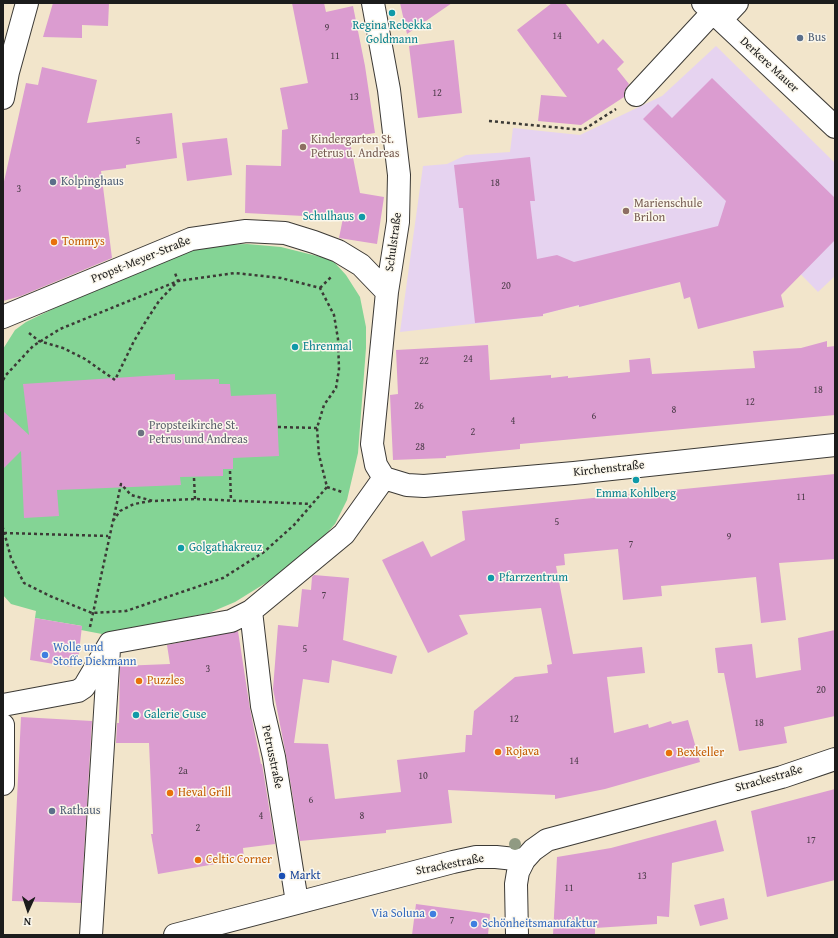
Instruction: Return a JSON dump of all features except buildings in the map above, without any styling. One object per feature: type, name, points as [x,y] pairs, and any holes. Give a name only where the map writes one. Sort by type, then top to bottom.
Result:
[{"type":"street","points":[[3,98],[6,72],[27,3]]},
{"type":"street","name":"Schulstraße","points":[[374,3],[389,90],[399,175],[398,222],[387,292],[372,444],[376,465],[384,478]]},
{"type":"street","points":[[636,95],[712,12],[737,3]]},
{"type":"street","name":"Derkere Mauer","points":[[712,12],[835,127]]},
{"type":"street","name":"Propst-Meyer-Straße","points":[[3,317],[191,239],[246,231],[285,233],[338,251],[361,265],[387,292]]},
{"type":"street","name":"Kirchenstraße","points":[[384,478],[407,485],[424,486],[597,470],[835,445]]},
{"type":"street","points":[[3,705],[78,691],[84,687],[110,643],[231,621],[251,611],[344,534],[384,478]]},
{"type":"street","name":"Petrusstraße","points":[[251,611],[262,706],[274,757],[297,902]]},
{"type":"street","points":[[91,935],[110,643]]},
{"type":"street","points":[[3,726],[3,784]]},
{"type":"street","name":"Strackestraße","points":[[174,935],[468,859],[496,857],[524,860],[533,850],[547,840],[565,834],[782,777],[835,759]]},
{"type":"street","points":[[517,935],[516,884],[518,872],[524,860]]},
{"type":"path","points":[[489,121],[583,130],[636,95]]},
{"type":"path","points":[[3,380],[6,374],[33,346],[60,329],[178,281],[235,273],[282,278],[320,288],[334,315],[338,340],[339,369],[336,388],[324,405],[318,428],[319,455],[327,488],[294,525],[264,552],[223,578],[126,611],[92,613],[50,596],[24,582],[11,558],[3,528]]},
{"type":"path","points":[[39,342],[63,348],[85,359],[115,380],[134,341],[146,321],[159,301],[178,281]]},
{"type":"path","points":[[278,427],[318,428]]},
{"type":"path","points":[[230,471],[231,501]]},
{"type":"path","points":[[194,478],[195,499]]},
{"type":"path","points":[[92,613],[108,536],[121,484],[131,495],[153,501]]},
{"type":"path","points":[[112,522],[120,511],[134,504],[153,501],[195,499],[312,504]]},
{"type":"path","points":[[4,533],[108,536]]},
{"type":"shaded area","name":"Marienschule Brilon","points":[[716,46],[835,163],[835,276],[818,292],[783,256],[579,307],[578,305],[543,314],[543,316],[400,332],[423,166],[447,164],[466,155],[510,152],[513,128],[580,135],[662,96]]},
{"type":"green space","points":[[247,244],[281,247],[329,259],[346,275],[360,297],[366,327],[366,348],[358,453],[347,500],[335,524],[322,538],[277,576],[235,602],[209,613],[102,634],[81,630],[82,626],[35,618],[36,611],[11,604],[3,595],[3,349],[15,330],[26,322],[94,289],[191,251],[223,245]]},
{"type":"place","name":"Regina Rebekka Goldmann","points":[[392,13]]},
{"type":"place","name":"Bus","points":[[800,38]]},
{"type":"place","name":"Kindergarten St. Petrus u. Andreas","points":[[303,147]]},
{"type":"place","name":"Kolpinghaus","points":[[53,182]]},
{"type":"place","name":"Marienschule Brilon","points":[[626,211]]},
{"type":"place","name":"Schulhaus","points":[[362,217]]},
{"type":"place","name":"Tommys","points":[[54,242]]},
{"type":"place","name":"Ehrenmal","points":[[295,347]]},
{"type":"place","name":"Propsteikirche St. Petrus und Andreas","points":[[141,433]]},
{"type":"place","name":"Emma Kohlberg","points":[[636,480]]},
{"type":"place","name":"Golgathakreuz","points":[[181,548]]},
{"type":"place","name":"Pfarrzentrum","points":[[491,578]]},
{"type":"place","name":"Wolle und Stoffe Diekmann","points":[[45,655]]},
{"type":"place","name":"Puzzles","points":[[139,681]]},
{"type":"place","name":"Galerie Guse","points":[[136,715]]},
{"type":"place","name":"Rojava","points":[[498,752]]},
{"type":"place","name":"Bexkeller","points":[[669,753]]},
{"type":"place","name":"Heval Grill","points":[[170,793]]},
{"type":"place","name":"Rathaus","points":[[52,811]]},
{"type":"place","name":"Celtic Corner","points":[[198,860]]},
{"type":"place","name":"Markt","points":[[282,876]]},
{"type":"place","name":"Via Soluna","points":[[433,914]]},
{"type":"place","name":"Schönheitsmanufaktur","points":[[474,924]]}]
